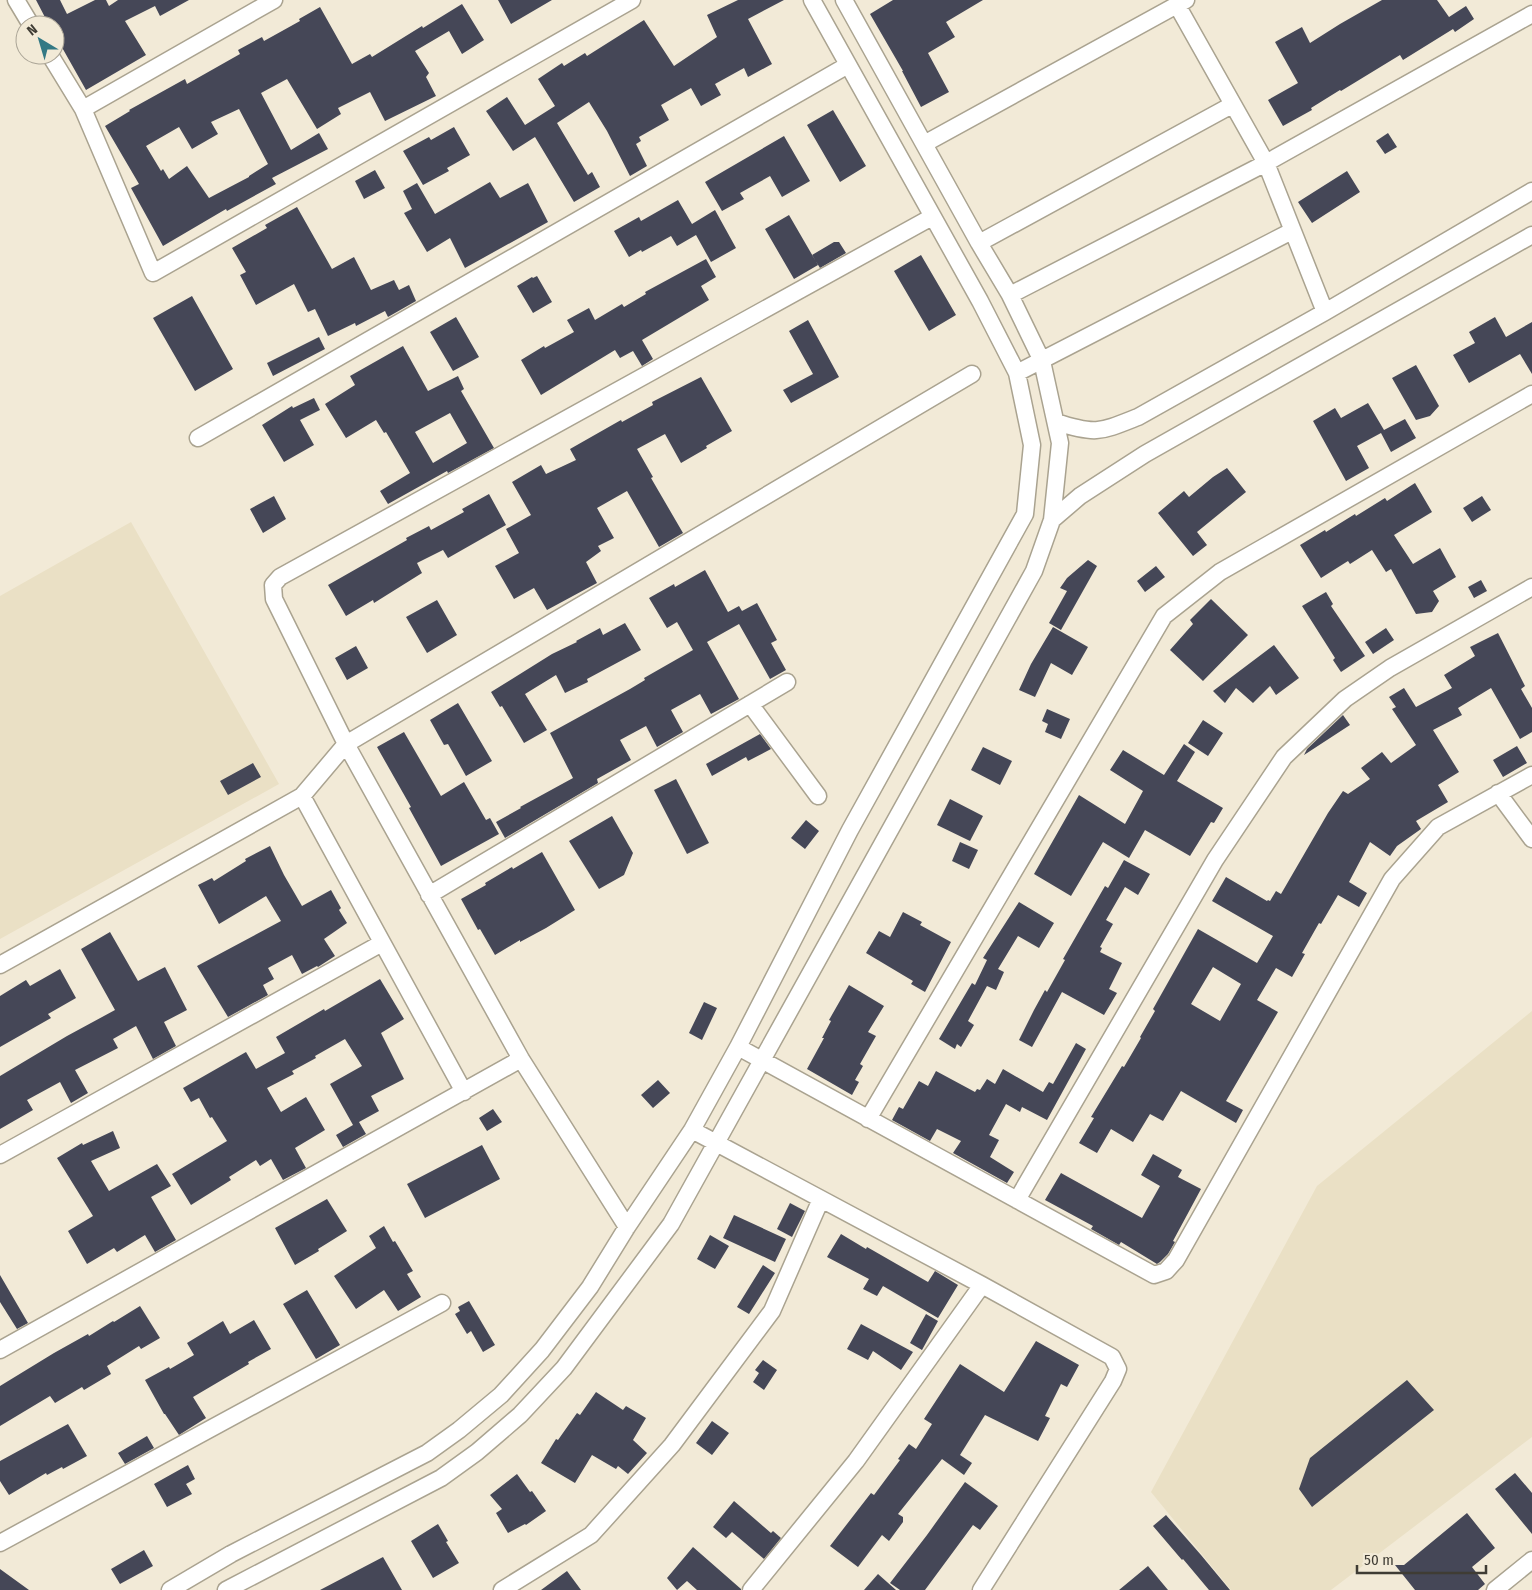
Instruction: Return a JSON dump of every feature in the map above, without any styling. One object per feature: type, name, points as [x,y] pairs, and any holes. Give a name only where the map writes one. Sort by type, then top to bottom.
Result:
[{"type":"street","points":[[16,0],[25,15]]},
{"type":"street","points":[[83,110],[274,0]]},
{"type":"street","points":[[56,65],[83,110],[153,273],[632,0]]},
{"type":"street","points":[[170,1590],[231,1554],[427,1453],[459,1430],[501,1394],[542,1350],[590,1287],[627,1227],[692,1130],[738,1047],[850,830],[1025,514],[1032,445],[1017,373],[980,301],[812,0]]},
{"type":"street","points":[[226,1590],[441,1478],[477,1452],[520,1415],[564,1368],[672,1224],[1034,571],[1052,520],[1060,443],[1042,361],[1010,294],[979,243],[844,0]]},
{"type":"street","points":[[924,144],[1181,2],[1232,105],[1266,163],[1325,312]]},
{"type":"street","points":[[1010,294],[1266,163],[1532,14]]},
{"type":"street","points":[[198,438],[848,65]]},
{"type":"street","points":[[979,243],[1232,105]]},
{"type":"street","points":[[1056,422],[1081,430],[1094,431],[1138,417],[1325,312],[1532,191]]},
{"type":"street","points":[[627,1227],[521,1059],[429,895],[346,744],[274,599],[273,585],[280,577],[932,217]]},
{"type":"street","points":[[1017,373],[1292,231]]},
{"type":"street","points":[[1052,520],[1080,496],[1145,454],[1532,235]]},
{"type":"street","points":[[0,965],[302,796],[346,744],[972,374]]},
{"type":"street","points":[[868,1119],[1164,616],[1220,572],[1532,394]]},
{"type":"street","points":[[1017,1200],[1215,860],[1284,756],[1344,699],[1390,668],[1532,587]]},
{"type":"street","points":[[429,895],[787,682]]},
{"type":"street","points":[[750,704],[818,796]]},
{"type":"street","points":[[738,1047],[1154,1275],[1166,1271],[1176,1260],[1392,879],[1438,827],[1532,775]]},
{"type":"street","points":[[1498,793],[1532,839]]},
{"type":"street","points":[[302,796],[464,1092]]},
{"type":"street","points":[[0,1155],[382,943]]},
{"type":"street","points":[[0,1350],[521,1059]]},
{"type":"street","points":[[692,1130],[982,1285],[1112,1357],[1118,1369],[1113,1381],[980,1590]]},
{"type":"street","points":[[502,1590],[591,1535],[672,1445],[772,1311],[821,1199]]},
{"type":"street","points":[[751,1590],[856,1461],[982,1285]]},
{"type":"street","points":[[0,1543],[442,1303]]},
{"type":"street","points":[[1495,1590],[1532,1560]]},
{"type":"shaded area","points":[[131,522],[279,784],[0,939],[0,596]]},
{"type":"shaded area","points":[[1532,1011],[1532,1437],[1331,1590],[1231,1590],[1151,1492],[1317,1186]]},
{"type":"building","points":[[36,0],[60,0],[67,14],[95,0],[106,0],[109,6],[118,0],[189,0],[160,16],[155,6],[125,21],[146,55],[86,90],[65,53],[65,15],[44,15]]},
{"type":"building","points":[[498,0],[552,0],[511,24]]},
{"type":"building","points":[[738,0],[784,0],[748,19],[772,64],[748,77],[744,68],[715,84],[721,95],[701,106],[691,88],[661,105],[669,120],[639,137],[641,141],[636,144],[647,166],[630,176],[607,131],[589,102],[557,123],[588,175],[592,172],[600,187],[574,202],[535,137],[513,151],[486,111],[507,97],[525,125],[555,106],[538,79],[562,63],[564,66],[585,53],[587,56],[644,20],[674,66],[717,37],[707,15]]},
{"type":"building","points":[[893,0],[983,0],[946,22],[955,37],[928,53],[949,92],[921,107],[903,71],[870,14]]},
{"type":"building","points":[[1382,0],[1437,0],[1449,17],[1466,6],[1474,19],[1455,32],[1453,29],[1403,60],[1400,55],[1283,126],[1268,100],[1298,83],[1275,42],[1302,27],[1310,43]]},
{"type":"building","points":[[462,4],[484,40],[462,54],[449,31],[415,51],[429,73],[426,77],[436,96],[385,121],[370,92],[338,108],[341,114],[317,129],[287,79],[261,93],[291,150],[319,133],[328,149],[272,178],[276,184],[227,211],[226,209],[163,246],[131,188],[139,184],[105,126],[129,110],[185,79],[187,84],[240,54],[238,50],[262,37],[264,41],[300,21],[299,19],[320,7],[352,64],[370,54],[372,57],[422,26],[423,28]],"holes":[[[239,109],[268,164],[249,177],[209,198],[187,166],[169,179],[163,169],[161,171],[146,146],[179,127],[192,149],[218,134],[211,122]]]},
{"type":"building","points":[[833,110],[866,166],[840,182],[807,125]]},
{"type":"building","points":[[454,127],[470,155],[447,168],[449,171],[423,185],[403,151],[429,137],[431,140]]},
{"type":"building","points":[[1388,133],[1397,147],[1385,154],[1376,141]]},
{"type":"building","points":[[784,136],[810,181],[782,197],[770,176],[740,193],[744,199],[722,211],[705,182]]},
{"type":"building","points":[[375,170],[385,188],[364,199],[355,181]]},
{"type":"building","points":[[1347,171],[1360,192],[1312,223],[1298,202]]},
{"type":"building","points":[[490,182],[500,198],[528,183],[548,222],[465,268],[450,238],[427,252],[404,213],[412,209],[403,191],[417,183],[435,214]]},
{"type":"building","points":[[678,200],[692,224],[715,210],[736,248],[711,262],[696,235],[677,246],[671,236],[629,257],[614,231],[639,217],[641,221]]},
{"type":"building","points":[[297,207],[332,269],[354,257],[371,290],[394,280],[399,290],[409,285],[416,301],[388,317],[385,311],[356,326],[355,323],[328,336],[315,309],[308,312],[294,284],[256,305],[240,275],[246,272],[232,248],[267,228],[265,225]]},
{"type":"building","points":[[789,215],[818,265],[794,279],[765,229]]},
{"type":"building","points":[[834,242],[839,242],[846,253],[820,268],[812,255]]},
{"type":"building","points":[[921,255],[956,315],[929,331],[894,271]]},
{"type":"building","points":[[706,259],[716,277],[701,286],[709,300],[642,340],[653,359],[642,366],[633,351],[620,358],[615,350],[541,395],[521,360],[544,346],[545,348],[574,332],[567,320],[589,308],[595,320],[622,304],[624,307],[646,294],[645,292]]},
{"type":"building","points":[[537,276],[552,302],[533,313],[517,286]]},
{"type":"building","points":[[192,296],[233,369],[195,391],[153,318]]},
{"type":"building","points":[[456,317],[479,357],[453,371],[430,332]]},
{"type":"building","points":[[1495,317],[1506,337],[1532,322],[1532,374],[1520,354],[1469,383],[1453,355],[1475,343],[1469,332]]},
{"type":"building","points":[[808,320],[839,377],[791,403],[783,390],[813,374],[789,331]]},
{"type":"building","points":[[319,337],[325,349],[273,376],[267,363]]},
{"type":"building","points":[[403,346],[428,391],[458,376],[464,389],[461,391],[494,448],[448,473],[447,471],[388,504],[380,491],[410,473],[386,432],[384,433],[376,420],[346,438],[325,404],[355,385],[350,376]],"holes":[[[450,413],[467,443],[433,463],[415,432]]]},
{"type":"building","points":[[1416,365],[1439,406],[1430,416],[1416,420],[1392,378]]},
{"type":"building","points":[[701,377],[732,431],[681,463],[665,434],[637,449],[653,477],[651,478],[683,533],[659,547],[627,491],[597,508],[614,538],[598,546],[601,551],[586,562],[597,583],[547,610],[534,588],[514,599],[495,566],[519,553],[506,529],[531,515],[512,482],[541,465],[546,474],[576,460],[570,449],[621,420],[622,422],[653,405],[652,402]]},
{"type":"building","points":[[314,398],[320,410],[300,420],[314,445],[284,462],[262,425],[292,406],[293,408]]},
{"type":"building","points":[[1368,403],[1384,430],[1405,419],[1416,438],[1391,452],[1381,433],[1357,446],[1369,468],[1346,481],[1313,421],[1335,408],[1341,418]]},
{"type":"building","points":[[1227,468],[1246,492],[1197,532],[1207,545],[1193,556],[1158,513],[1184,491],[1189,497]]},
{"type":"building","points":[[1415,483],[1432,512],[1394,535],[1413,564],[1440,548],[1456,577],[1433,591],[1439,601],[1432,612],[1416,614],[1391,569],[1386,572],[1372,550],[1350,564],[1348,561],[1321,578],[1300,545],[1355,514],[1356,516],[1385,498],[1387,501]]},
{"type":"building","points":[[489,494],[506,525],[448,558],[443,550],[417,563],[422,573],[374,603],[373,600],[346,616],[328,585],[407,540],[406,538],[429,526],[431,530],[464,512],[462,509]]},
{"type":"building","points":[[274,496],[286,519],[263,533],[250,509]]},
{"type":"building","points":[[1482,496],[1491,510],[1472,522],[1463,508]]},
{"type":"building","points":[[1088,560],[1097,566],[1061,630],[1049,623],[1067,591],[1060,588],[1067,578]]},
{"type":"building","points":[[1156,566],[1165,577],[1145,592],[1137,581]]},
{"type":"building","points":[[705,570],[728,612],[739,606],[742,611],[757,603],[777,640],[771,643],[786,670],[770,679],[739,624],[707,642],[739,699],[711,714],[700,694],[671,710],[683,732],[657,747],[646,726],[620,740],[631,760],[597,779],[598,783],[505,838],[496,822],[573,778],[550,733],[630,689],[645,680],[644,678],[693,650],[677,622],[667,628],[649,598],[674,584],[675,587]]},
{"type":"building","points":[[1481,580],[1487,591],[1474,598],[1468,587]]},
{"type":"building","points":[[1326,592],[1333,604],[1331,606],[1365,656],[1341,672],[1333,660],[1335,658],[1302,606]]},
{"type":"building","points":[[1211,599],[1248,635],[1203,681],[1170,650],[1193,624],[1190,620]]},
{"type":"building","points":[[437,600],[457,635],[427,653],[406,617]]},
{"type":"building","points":[[625,623],[641,650],[587,679],[588,682],[565,693],[556,675],[525,694],[547,730],[524,743],[502,706],[500,707],[491,692],[552,654],[600,628],[603,635]]},
{"type":"building","points":[[1053,627],[1088,647],[1072,675],[1051,663],[1035,697],[1019,690],[1031,664]]},
{"type":"building","points":[[1386,628],[1394,640],[1373,654],[1365,642]]},
{"type":"building","points":[[1498,633],[1525,686],[1521,689],[1532,708],[1532,732],[1520,739],[1491,688],[1458,708],[1462,715],[1433,730],[1459,772],[1438,785],[1448,802],[1416,821],[1421,829],[1397,846],[1390,856],[1370,842],[1349,882],[1367,893],[1359,907],[1338,895],[1302,953],[1305,954],[1292,977],[1276,968],[1257,1000],[1278,1012],[1226,1101],[1243,1110],[1236,1123],[1181,1091],[1163,1121],[1150,1114],[1133,1142],[1111,1129],[1097,1153],[1079,1143],[1094,1118],[1091,1117],[1141,1038],[1155,1011],[1153,1009],[1198,929],[1257,963],[1273,936],[1212,901],[1226,877],[1267,901],[1270,901],[1276,891],[1281,894],[1328,813],[1343,791],[1348,794],[1370,779],[1361,768],[1382,752],[1391,763],[1416,745],[1392,709],[1396,707],[1389,697],[1404,688],[1416,707],[1452,688],[1444,675],[1475,656],[1470,647]],"holes":[[[1213,967],[1241,984],[1220,1021],[1191,1004]]]},
{"type":"building","points":[[1274,645],[1299,678],[1276,695],[1270,686],[1253,703],[1236,688],[1225,703],[1213,691]]},
{"type":"building","points":[[356,646],[368,668],[347,680],[335,658]]},
{"type":"building","points":[[458,703],[492,761],[466,776],[448,744],[444,745],[430,720]]},
{"type":"building","points":[[1047,709],[1070,719],[1061,739],[1045,732],[1048,724],[1042,721]]},
{"type":"building","points":[[1343,715],[1350,725],[1304,755],[1307,749]]},
{"type":"building","points":[[1203,720],[1223,733],[1208,756],[1188,743]]},
{"type":"building","points":[[404,732],[441,796],[464,782],[486,820],[490,818],[499,834],[441,866],[409,808],[411,807],[377,747]]},
{"type":"building","points":[[760,734],[771,749],[748,761],[746,757],[712,776],[706,764]]},
{"type":"building","points":[[1184,744],[1195,752],[1177,781],[1223,808],[1214,823],[1211,822],[1190,856],[1145,830],[1129,858],[1103,842],[1071,896],[1034,874],[1079,795],[1125,824],[1143,791],[1110,770],[1123,750],[1164,775]]},
{"type":"building","points":[[1517,746],[1527,763],[1503,777],[1493,760]]},
{"type":"building","points":[[983,747],[1012,761],[1000,785],[971,770]]},
{"type":"building","points":[[253,763],[261,777],[228,795],[220,781]]},
{"type":"building","points":[[676,779],[709,843],[687,854],[654,790]]},
{"type":"building","points":[[950,799],[983,816],[970,841],[937,825]]},
{"type":"building","points":[[612,816],[633,853],[624,875],[599,889],[569,841]]},
{"type":"building","points":[[806,820],[819,831],[805,849],[791,838]]},
{"type":"building","points":[[960,842],[978,850],[969,869],[952,861]]},
{"type":"building","points":[[270,846],[302,906],[331,890],[341,908],[339,910],[347,923],[324,939],[335,956],[318,967],[302,974],[292,955],[268,968],[274,979],[263,985],[268,995],[228,1017],[197,966],[281,921],[266,896],[219,924],[198,885],[212,878],[214,881],[246,861],[245,859]]},
{"type":"building","points":[[542,852],[575,910],[495,955],[480,929],[478,930],[461,899],[512,867],[513,869]]},
{"type":"building","points":[[1124,860],[1150,874],[1138,895],[1125,887],[1106,920],[1113,924],[1100,947],[1102,948],[1100,952],[1122,963],[1109,989],[1117,993],[1104,1015],[1062,992],[1032,1047],[1019,1040],[1045,990],[1047,992],[1065,960],[1063,959],[1105,886],[1108,888]]},
{"type":"building","points":[[1019,902],[1054,923],[1039,948],[1018,936],[998,969],[1004,972],[996,990],[987,986],[968,1021],[974,1025],[961,1047],[957,1044],[955,1049],[939,1039],[972,983],[975,985],[987,960],[983,958]]},
{"type":"building","points":[[903,912],[922,922],[920,925],[951,942],[925,992],[911,984],[913,981],[866,953],[879,931],[890,937]]},
{"type":"building","points":[[110,932],[138,981],[165,967],[187,1010],[164,1022],[176,1046],[153,1059],[136,1026],[113,1039],[118,1048],[75,1070],[88,1093],[71,1103],[60,1082],[27,1100],[33,1110],[0,1129],[0,1076],[115,1010],[81,949]]},
{"type":"building","points":[[60,969],[76,998],[48,1014],[51,1018],[0,1047],[0,996],[26,980],[30,986]]},
{"type":"building","points":[[380,979],[404,1019],[381,1033],[404,1079],[371,1096],[379,1111],[359,1122],[366,1134],[343,1147],[336,1135],[353,1125],[330,1084],[362,1066],[345,1039],[292,1071],[294,1074],[267,1088],[281,1112],[306,1097],[325,1130],[295,1148],[306,1168],[283,1180],[271,1159],[260,1166],[256,1160],[229,1177],[231,1180],[191,1205],[172,1174],[227,1141],[212,1117],[210,1118],[199,1098],[191,1102],[183,1088],[246,1052],[256,1069],[285,1053],[276,1037]]},
{"type":"building","points":[[849,985],[884,1006],[868,1032],[876,1036],[860,1064],[863,1066],[855,1080],[859,1082],[852,1095],[807,1069],[824,1038],[822,1038],[831,1021],[829,1020]]},
{"type":"building","points":[[704,1002],[717,1008],[702,1040],[689,1033]]},
{"type":"building","points":[[1076,1043],[1086,1049],[1047,1120],[1022,1107],[1020,1112],[1006,1104],[989,1135],[999,1140],[990,1157],[1014,1172],[1007,1183],[953,1153],[961,1141],[937,1129],[930,1141],[892,1120],[899,1107],[903,1109],[919,1081],[928,1086],[936,1071],[975,1092],[977,1089],[980,1090],[987,1079],[995,1084],[1003,1069],[1043,1092],[1049,1082],[1053,1084]]},
{"type":"building","points":[[658,1080],[670,1093],[653,1108],[641,1095]]},
{"type":"building","points":[[493,1109],[502,1122],[487,1131],[479,1118]]},
{"type":"building","points":[[113,1131],[120,1148],[91,1161],[109,1191],[157,1164],[171,1186],[151,1197],[176,1240],[155,1252],[145,1235],[117,1252],[114,1248],[87,1264],[68,1231],[93,1216],[57,1158],[82,1143],[83,1145]]},
{"type":"building","points":[[482,1145],[500,1179],[425,1218],[407,1184]]},
{"type":"building","points":[[1153,1154],[1182,1170],[1178,1177],[1201,1189],[1168,1254],[1157,1264],[1121,1242],[1119,1245],[1091,1229],[1093,1226],[1045,1200],[1061,1173],[1142,1218],[1160,1186],[1141,1175]]},
{"type":"building","points":[[327,1199],[347,1231],[295,1265],[275,1228]]},
{"type":"building","points":[[790,1203],[805,1211],[792,1237],[777,1229]]},
{"type":"building","points":[[734,1215],[786,1239],[775,1262],[723,1238]]},
{"type":"building","points":[[384,1226],[413,1271],[407,1274],[421,1297],[398,1311],[384,1290],[356,1309],[334,1276],[376,1248],[369,1236]]},
{"type":"building","points":[[841,1234],[928,1282],[935,1271],[958,1285],[938,1318],[883,1286],[877,1296],[863,1289],[869,1279],[827,1257]]},
{"type":"building","points":[[710,1235],[729,1246],[715,1269],[697,1259]]},
{"type":"building","points":[[763,1265],[775,1273],[749,1314],[737,1307]]},
{"type":"building","points":[[0,1275],[28,1323],[17,1329],[0,1302]]},
{"type":"building","points":[[307,1290],[340,1345],[316,1359],[283,1304]]},
{"type":"building","points":[[469,1301],[495,1345],[483,1352],[471,1331],[467,1334],[455,1314],[460,1311],[458,1307]]},
{"type":"building","points":[[140,1306],[160,1338],[141,1349],[139,1346],[107,1366],[111,1374],[84,1390],[82,1387],[55,1403],[50,1396],[0,1426],[0,1386],[54,1353],[88,1334],[89,1336]]},
{"type":"building","points":[[926,1314],[938,1321],[922,1350],[910,1343]]},
{"type":"building","points":[[254,1320],[271,1349],[193,1397],[206,1418],[179,1435],[164,1414],[145,1380],[169,1367],[170,1369],[194,1355],[187,1343],[223,1321],[230,1334]]},
{"type":"building","points":[[861,1324],[913,1352],[901,1370],[873,1351],[868,1360],[847,1349]]},
{"type":"building","points":[[1036,1341],[1079,1365],[1067,1387],[1061,1384],[1045,1416],[1050,1418],[1038,1441],[985,1415],[960,1455],[972,1463],[964,1475],[942,1459],[898,1514],[903,1517],[903,1522],[889,1541],[882,1535],[858,1567],[830,1546],[871,1493],[874,1495],[900,1460],[898,1459],[909,1444],[916,1449],[932,1424],[924,1419],[960,1364],[1004,1392]]},
{"type":"building","points":[[763,1360],[777,1370],[764,1390],[753,1382],[759,1373],[755,1370]]},
{"type":"building","points":[[1407,1380],[1434,1410],[1312,1507],[1299,1489],[1310,1458]]},
{"type":"building","points":[[596,1392],[623,1410],[626,1406],[646,1418],[633,1440],[647,1453],[628,1474],[618,1466],[616,1469],[592,1455],[575,1483],[541,1463],[556,1439],[558,1440],[577,1413],[580,1415]]},
{"type":"building","points":[[712,1421],[729,1433],[712,1455],[696,1443]]},
{"type":"building","points":[[68,1424],[87,1456],[63,1469],[62,1467],[47,1475],[46,1473],[9,1495],[0,1481],[0,1461]]},
{"type":"building","points":[[147,1436],[154,1448],[125,1464],[118,1453]]},
{"type":"building","points":[[188,1465],[195,1479],[186,1484],[192,1494],[167,1507],[154,1484]]},
{"type":"building","points":[[1515,1473],[1532,1493],[1532,1534],[1495,1489]]},
{"type":"building","points":[[517,1474],[546,1511],[526,1525],[508,1533],[496,1513],[502,1509],[490,1495]]},
{"type":"building","points":[[965,1482],[998,1506],[980,1530],[973,1525],[925,1590],[900,1590],[890,1583]]},
{"type":"building","points":[[734,1501],[771,1533],[773,1531],[781,1538],[764,1559],[732,1532],[726,1538],[713,1527]]},
{"type":"building","points":[[1467,1513],[1495,1548],[1472,1567],[1485,1584],[1478,1590],[1415,1590],[1395,1565],[1404,1565]]},
{"type":"building","points":[[1166,1515],[1230,1590],[1209,1590],[1182,1560],[1153,1526]]},
{"type":"building","points":[[438,1524],[459,1563],[433,1578],[411,1541]]},
{"type":"building","points":[[693,1547],[741,1590],[697,1590],[687,1581],[677,1590],[667,1578]]},
{"type":"building","points":[[144,1550],[153,1566],[120,1584],[111,1569]]},
{"type":"building","points":[[383,1557],[402,1590],[320,1590]]},
{"type":"building","points":[[1148,1566],[1168,1590],[1119,1590]]},
{"type":"building","points":[[0,1569],[29,1590],[0,1590]]},
{"type":"building","points":[[567,1571],[581,1590],[541,1590]]},
{"type":"building","points":[[878,1574],[896,1590],[864,1590]]}]
